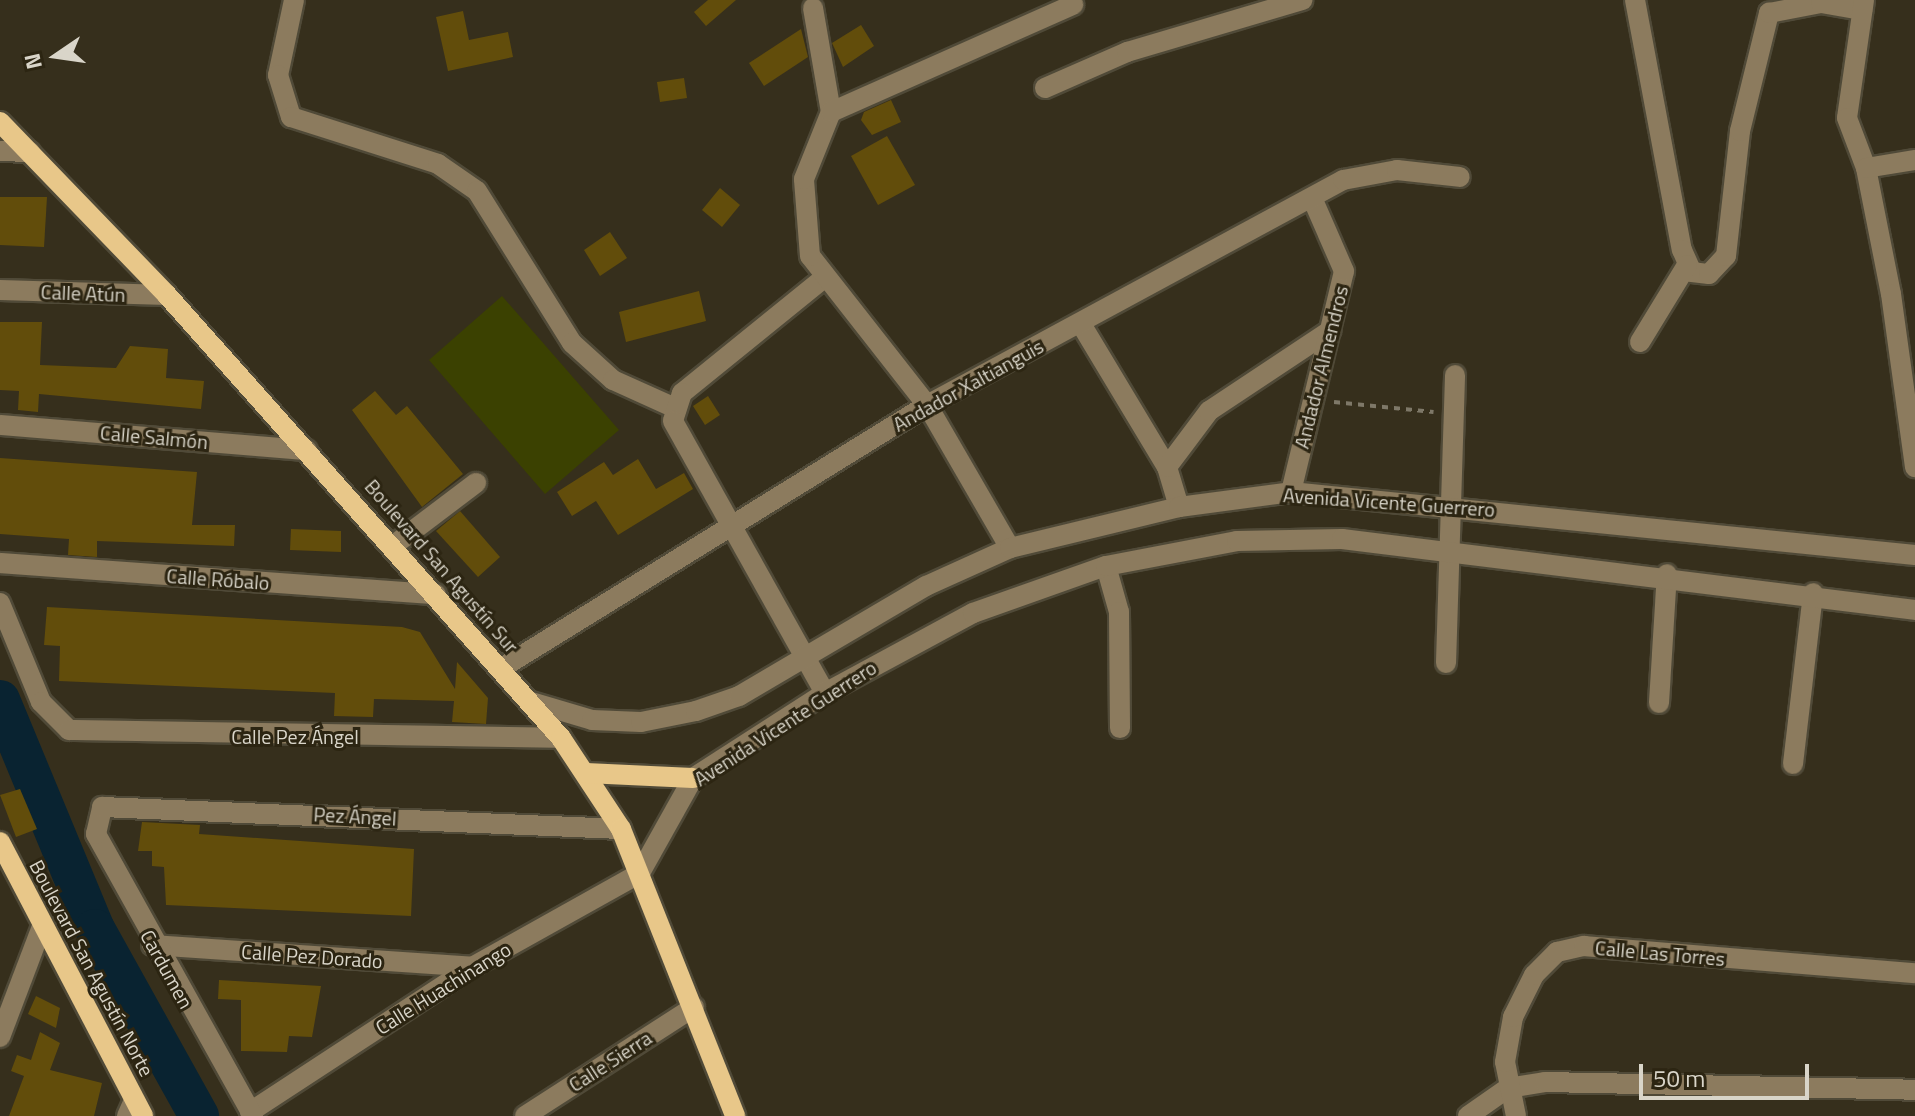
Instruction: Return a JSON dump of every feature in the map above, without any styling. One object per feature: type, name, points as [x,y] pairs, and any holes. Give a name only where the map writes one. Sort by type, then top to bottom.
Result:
[{"type":"main road","name":"Boulevard San Agustín Sur","points":[[0,122],[167,295],[394,545],[561,738],[621,829],[735,1116]]},
{"type":"main road","points":[[586,773],[693,778]]},
{"type":"main road","name":"Boulevard San Agustín Norte","points":[[0,842],[134,1111]]},
{"type":"street","points":[[294,0],[278,75],[291,117],[438,164],[477,191],[572,343],[613,380],[673,407]]},
{"type":"street","points":[[1045,88],[1127,52],[1302,0]]},
{"type":"street","points":[[1635,0],[1687,265],[1640,342]]},
{"type":"street","points":[[1687,265],[1709,274],[1726,256],[1742,116],[1769,13],[1821,3],[1863,5],[1846,87],[1847,118],[1866,168],[1912,412],[1915,467]]},
{"type":"street","points":[[831,112],[1073,5]]},
{"type":"street","points":[[813,8],[831,112],[804,179],[804,230],[824,278],[927,405],[1010,548]]},
{"type":"street","points":[[0,151],[30,152]]},
{"type":"street","points":[[1866,168],[1915,160]]},
{"type":"street","name":"Andador Xaltianguis","points":[[500,669],[927,405],[1313,200],[1373,171],[1460,177]]},
{"type":"street","name":"Andador Almendros","points":[[1291,492],[1310,399],[1331,330],[1344,271],[1313,200]]},
{"type":"street","points":[[673,407],[824,278]]},
{"type":"street","name":"Calle Atún","points":[[0,290],[167,295]]},
{"type":"street","points":[[1081,324],[1167,467],[1179,507]]},
{"type":"street","points":[[1167,467],[1209,411],[1331,330]]},
{"type":"street","points":[[1446,663],[1451,547],[1451,414],[1455,375]]},
{"type":"street","points":[[673,407],[678,438],[805,651],[825,693]]},
{"type":"street","name":"Calle Salmón","points":[[0,425],[307,450]]},
{"type":"street","points":[[394,545],[476,483]]},
{"type":"street","name":"Avenida Vicente Guerrero","points":[[528,701],[592,720],[641,722],[739,696],[805,651],[1010,548],[1179,507],[1291,492],[1449,504],[1915,555]]},
{"type":"street","name":"Avenida Vicente Guerrero","points":[[640,873],[693,778],[825,693],[973,613],[1106,566],[1237,541],[1451,547],[1813,593],[1915,610]]},
{"type":"street","name":"Calle Róbalo","points":[[0,563],[436,594]]},
{"type":"street","points":[[1106,566],[1119,612],[1120,728]]},
{"type":"street","points":[[1659,703],[1667,574]]},
{"type":"street","points":[[1793,764],[1813,593]]},
{"type":"street","name":"Calle Pez Ángel","points":[[0,603],[41,702],[69,730],[106,734],[561,738]]},
{"type":"street","name":"Pez Ángel","points":[[94,817],[116,803],[621,829]]},
{"type":"street","name":"Cardumen","points":[[94,817],[96,834],[152,945],[252,1114]]},
{"type":"street","name":"Calle Huachinango","points":[[252,1114],[472,967],[640,873]]},
{"type":"street","points":[[0,1037],[41,929]]},
{"type":"street","name":"Calle Pez Dorado","points":[[152,945],[472,967]]},
{"type":"street","name":"Calle Las Torres","points":[[1516,1116],[1508,1088],[1513,1017],[1534,975],[1557,952],[1584,946],[1915,973]]},
{"type":"street","name":"Calle Sierra","points":[[525,1116],[694,1007]]},
{"type":"street","points":[[1468,1116],[1508,1088],[1601,1081],[1726,1091],[1915,1090]]},
{"type":"path","points":[[1310,399],[1451,414]]},
{"type":"green space","points":[[502,296],[619,430],[545,494],[429,360]]},
{"type":"building","points":[[708,0],[736,0],[706,26],[694,12]]},
{"type":"building","points":[[463,11],[469,40],[508,32],[513,57],[448,71],[436,17]]},
{"type":"building","points":[[861,25],[874,46],[843,67],[832,43]]},
{"type":"building","points":[[801,29],[808,57],[764,86],[749,63]]},
{"type":"building","points":[[684,78],[687,98],[660,102],[657,82]]},
{"type":"building","points":[[891,100],[901,122],[872,135],[861,120],[864,112]]},
{"type":"building","points":[[887,136],[915,185],[878,205],[851,156]]},
{"type":"building","points":[[720,188],[740,205],[722,227],[702,210]]},
{"type":"building","points":[[0,197],[47,197],[44,247],[0,245]]},
{"type":"building","points":[[610,232],[627,258],[600,276],[584,250]]},
{"type":"building","points":[[699,291],[706,321],[626,342],[619,312]]},
{"type":"building","points":[[0,322],[42,322],[40,365],[116,368],[130,346],[168,349],[166,378],[204,381],[201,409],[39,394],[38,412],[18,410],[19,391],[0,390]]},
{"type":"building","points":[[375,391],[396,415],[407,406],[463,474],[422,507],[352,410]]},
{"type":"building","points":[[708,396],[720,415],[705,425],[693,406]]},
{"type":"building","points":[[0,458],[197,472],[192,525],[235,525],[234,546],[97,541],[97,557],[68,555],[69,539],[0,534]]},
{"type":"building","points":[[638,459],[656,489],[684,473],[693,489],[618,535],[596,501],[572,516],[557,492],[604,462],[613,475]]},
{"type":"building","points":[[460,511],[500,557],[478,577],[436,531]]},
{"type":"building","points":[[291,529],[341,531],[341,552],[290,550]]},
{"type":"building","points":[[47,607],[402,627],[420,632],[455,689],[457,662],[488,698],[486,724],[452,722],[454,701],[374,699],[373,717],[334,716],[335,693],[59,681],[60,646],[44,645]]},
{"type":"building","points":[[20,789],[37,829],[16,837],[0,795]]},
{"type":"building","points":[[142,822],[200,825],[199,834],[414,849],[411,916],[166,905],[164,867],[152,866],[152,851],[138,851]]},
{"type":"building","points":[[219,980],[321,986],[312,1037],[289,1036],[287,1052],[241,1051],[241,1000],[218,999]]},
{"type":"building","points":[[36,996],[60,1008],[56,1028],[28,1014]]},
{"type":"building","points":[[40,1032],[60,1043],[50,1070],[102,1083],[94,1116],[9,1116],[24,1076],[11,1071],[17,1055],[31,1060]]},
{"type":"waterway","points":[[0,700],[95,929],[199,1116]]}]
